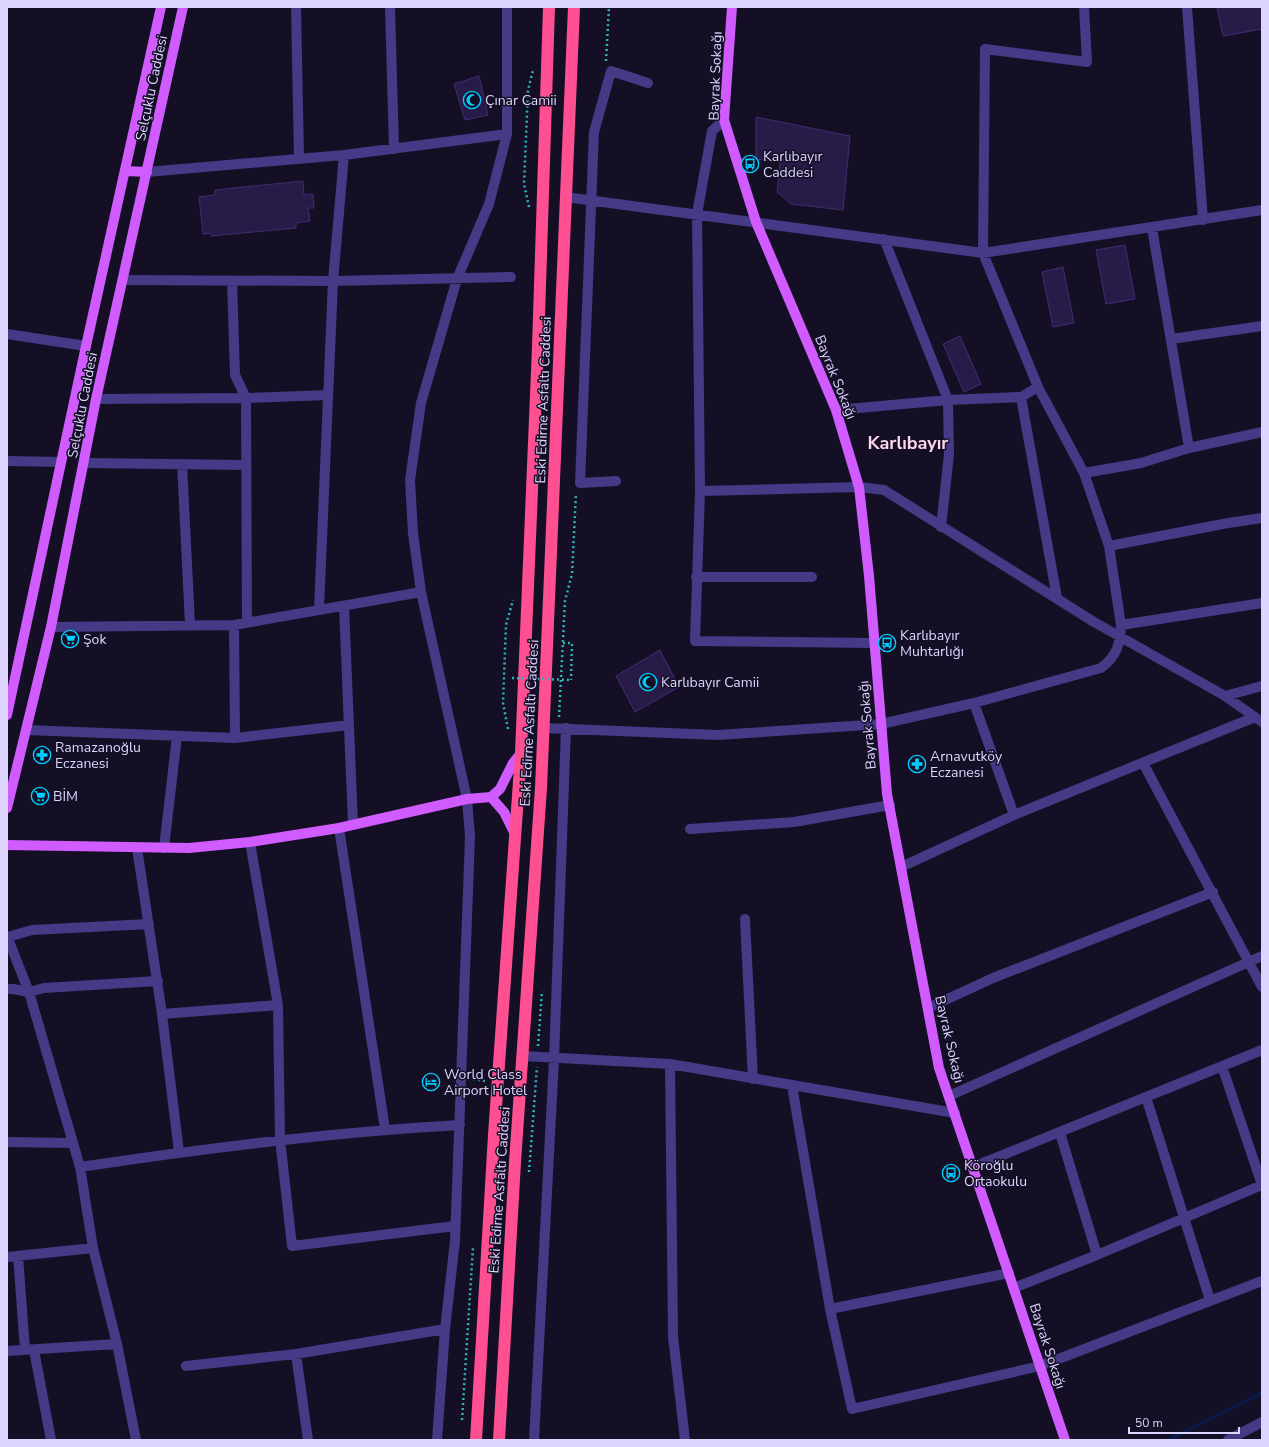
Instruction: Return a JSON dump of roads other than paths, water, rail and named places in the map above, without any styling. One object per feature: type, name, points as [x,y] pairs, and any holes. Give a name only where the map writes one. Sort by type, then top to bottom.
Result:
[{"type":"highway","name":"Eski Edirne Asfaltı Caddesi","points":[[476,1440],[494,1134],[521,753],[538,347],[549,7]]},
{"type":"highway","name":"Eski Edirne Asfaltı Caddesi","points":[[499,1440],[544,728],[574,7]]},
{"type":"main road","name":"Selçuklu Caddesi","points":[[7,715],[86,346],[162,7]]},
{"type":"main road","name":"Selçuklu Caddesi","points":[[7,808],[51,627],[85,463],[96,399],[183,7]]},
{"type":"main road","name":"Bayrak Sokağı","points":[[732,7],[724,120],[756,222],[836,410],[858,486],[890,805],[939,1068],[1065,1440]]},
{"type":"main road","points":[[126,171],[147,172]]},
{"type":"main road","points":[[7,845],[189,848],[250,842],[339,828],[467,799],[491,797],[500,789],[521,753]]},
{"type":"main road","points":[[491,797],[504,812],[515,834]]},
{"type":"street","points":[[296,7],[299,159]]},
{"type":"street","points":[[390,7],[394,149]]},
{"type":"street","points":[[437,1440],[445,1329],[455,1226],[470,837],[467,799],[421,592],[413,533],[410,480],[421,403],[457,279],[489,204],[507,134],[507,7]]},
{"type":"street","points":[[544,728],[718,735],[881,724],[974,703],[1101,668],[1115,655],[1120,637],[1121,625],[1109,546],[1084,473],[1038,388],[984,253],[985,49],[1087,62],[1084,7]]},
{"type":"street","points":[[1187,7],[1203,220]]},
{"type":"street","points":[[616,481],[580,483],[594,132],[611,71],[648,83]]},
{"type":"street","points":[[724,120],[712,131],[697,214],[700,491],[696,577],[696,641],[874,643]]},
{"type":"street","points":[[147,172],[344,155],[507,134]]},
{"type":"street","points":[[319,609],[333,281],[344,155]]},
{"type":"street","points":[[565,197],[984,253],[1262,210]]},
{"type":"street","points":[[1152,228],[1189,448]]},
{"type":"street","points":[[884,240],[948,400],[949,454],[941,527]]},
{"type":"street","points":[[123,280],[333,281],[512,277]]},
{"type":"street","points":[[232,281],[235,376],[246,398],[247,623]]},
{"type":"street","points":[[1171,339],[1262,326]]},
{"type":"street","points":[[7,334],[86,346]]},
{"type":"street","points":[[836,410],[948,400],[1021,398],[1038,388]]},
{"type":"street","points":[[96,399],[246,398],[328,395]]},
{"type":"street","points":[[1021,398],[1057,598]]},
{"type":"street","points":[[1084,473],[1141,463],[1189,448],[1262,432]]},
{"type":"street","points":[[7,461],[61,462]]},
{"type":"street","points":[[85,463],[246,465]]},
{"type":"street","points":[[182,464],[190,624]]},
{"type":"street","points":[[700,491],[858,486],[884,490],[941,527],[1120,637],[1225,696],[1259,720]]},
{"type":"street","points":[[1109,546],[1228,523],[1262,518]]},
{"type":"street","points":[[696,577],[812,577]]},
{"type":"street","points":[[51,627],[190,624],[234,625],[421,592]]},
{"type":"street","points":[[1121,625],[1262,603]]},
{"type":"street","points":[[344,606],[353,824]]},
{"type":"street","points":[[234,625],[235,738]]},
{"type":"street","points":[[1225,696],[1262,686]]},
{"type":"street","points":[[974,703],[1014,815]]},
{"type":"street","points":[[901,866],[1014,815],[1143,763],[1259,720]]},
{"type":"street","points":[[26,730],[235,738],[349,724]]},
{"type":"street","points":[[534,1440],[554,1059],[566,728]]},
{"type":"street","points":[[164,848],[177,736]]},
{"type":"street","points":[[1143,763],[1213,892],[1262,987]]},
{"type":"street","points":[[690,829],[794,822],[890,805]]},
{"type":"street","points":[[339,828],[385,1129]]},
{"type":"street","points":[[250,842],[278,1005],[280,1139],[292,1246],[455,1226]]},
{"type":"street","points":[[137,848],[158,981],[179,1152]]},
{"type":"street","points":[[928,1008],[993,978],[1213,892]]},
{"type":"street","points":[[745,918],[753,1079]]},
{"type":"street","points":[[136,1440],[117,1344],[93,1248],[80,1167],[29,992],[7,936],[32,930],[149,924]]},
{"type":"street","points":[[949,1096],[1262,956]]},
{"type":"street","points":[[7,989],[29,992],[44,988],[158,981]]},
{"type":"street","points":[[162,1014],[278,1005]]},
{"type":"street","points":[[973,1167],[1262,1050]]},
{"type":"street","points":[[523,1056],[554,1059],[670,1064],[955,1113]]},
{"type":"street","points":[[670,1064],[673,1337],[685,1440]]},
{"type":"street","points":[[1014,1288],[1097,1255],[1262,1185],[1222,1066]]},
{"type":"street","points":[[792,1086],[830,1309],[852,1409],[1040,1366],[1262,1281]]},
{"type":"street","points":[[1146,1098],[1210,1300]]},
{"type":"street","points":[[80,1167],[280,1139],[385,1129],[460,1125]]},
{"type":"street","points":[[1060,1133],[1097,1255]]},
{"type":"street","points":[[7,1142],[73,1143]]},
{"type":"street","points":[[7,1257],[93,1248]]},
{"type":"street","points":[[18,1256],[30,1350],[51,1440]]},
{"type":"street","points":[[830,1309],[1009,1273]]},
{"type":"street","points":[[186,1366],[296,1354],[445,1329]]},
{"type":"street","points":[[7,1351],[117,1344]]},
{"type":"street","points":[[296,1354],[308,1440]]},
{"type":"street","points":[[1228,1440],[1262,1422]]},
{"type":"waterway","points":[[1168,1440],[1262,1393]]},
{"type":"place","name":"Çınar Camii","points":[[472,100]]},
{"type":"place","name":"Karlıbayır Caddesi","points":[[750,164]]},
{"type":"place","name":"Şok","points":[[70,639]]},
{"type":"place","name":"Karlıbayır Muhtarlığı","points":[[887,643]]},
{"type":"place","name":"Karlıbayır Camii","points":[[648,682]]},
{"type":"place","name":"Ramazanoğlu Eczanesi","points":[[42,755]]},
{"type":"place","name":"Arnavutköy Eczanesi","points":[[917,764]]},
{"type":"place","name":"BİM","points":[[40,796]]},
{"type":"place","name":"World Class Airport Hotel","points":[[431,1082]]},
{"type":"place","name":"Köroğlu Ortaokulu","points":[[951,1173]]},
{"type":"district","name":"Karlıbayır","points":[[908,443]]}]
